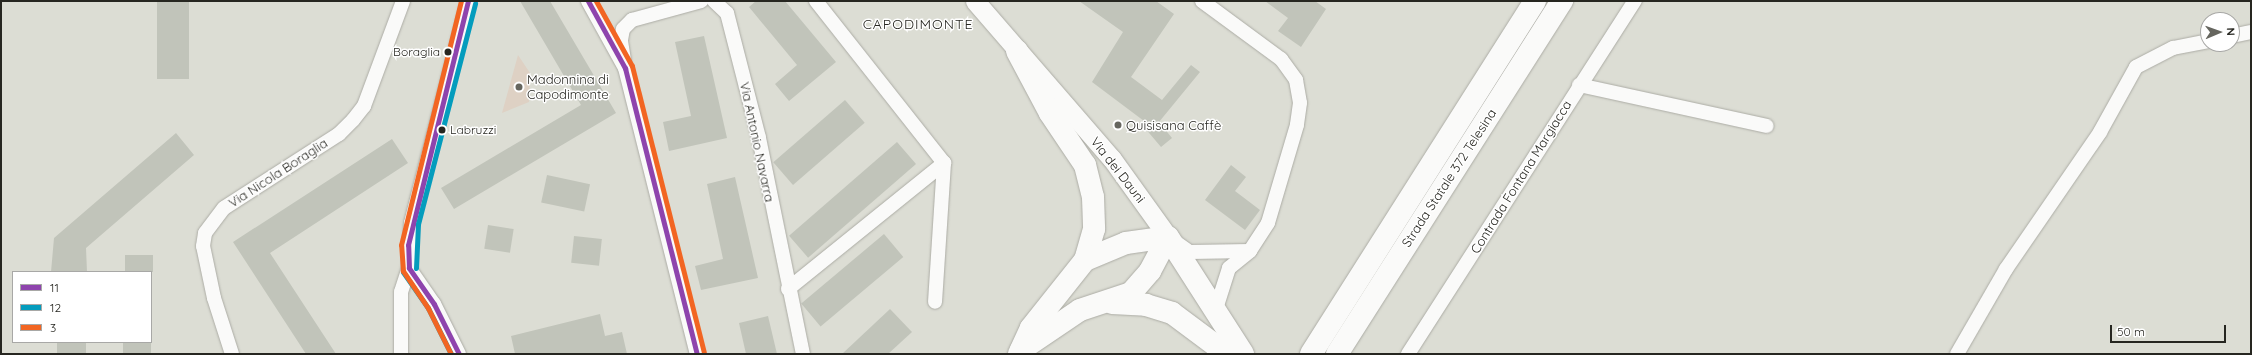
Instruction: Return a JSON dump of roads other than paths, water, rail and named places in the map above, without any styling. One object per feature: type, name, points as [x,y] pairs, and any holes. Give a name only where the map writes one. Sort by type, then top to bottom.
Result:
[{"type":"main road","name":"Via dei Dauni","points":[[975,1],[1112,159],[1168,237],[1216,309],[1243,354]]},
{"type":"main road","name":"Strada Statale 372 Telesina","points":[[1310,354],[1535,1]]},
{"type":"main road","name":"Strada Statale 372 Telesina","points":[[1337,354],[1562,1]]},
{"type":"main road","points":[[1017,51],[1050,113],[1085,165],[1093,197],[1094,229],[1085,260],[1031,328],[1020,352]]},
{"type":"main road","points":[[1085,260],[1126,243],[1168,237]]},
{"type":"main road","points":[[1020,352],[1080,310],[1111,302],[1142,284],[1168,237]]},
{"type":"main road","points":[[1111,302],[1146,305],[1172,313],[1227,354]]},
{"type":"street","name":"Via Nicola Boraglia","points":[[232,354],[214,298],[203,246],[204,233],[224,208],[339,134],[353,120],[364,106],[403,1]]},
{"type":"street","points":[[401,354],[401,292],[409,268],[411,223],[468,1]]},
{"type":"street","points":[[588,1],[625,68]]},
{"type":"street","points":[[697,354],[625,68],[621,40],[623,29],[632,20],[701,1]]},
{"type":"street","name":"Via Antonio Navarra","points":[[714,1],[727,13],[759,138],[788,289],[803,354]]},
{"type":"street","points":[[816,1],[944,163],[935,302]]},
{"type":"street","points":[[1202,1],[1281,59],[1296,80],[1300,103],[1295,132],[1268,223],[1250,251],[1229,268],[1216,309]]},
{"type":"street","name":"Contrada Fontana Margiacca","points":[[1408,354],[1579,85],[1635,1]]},
{"type":"street","points":[[2240,34],[2251,32]]},
{"type":"street","points":[[1957,354],[2006,269],[2100,132],[2136,66],[2172,48],[2200,43]]},
{"type":"street","points":[[1579,85],[1767,126]]},
{"type":"street","points":[[788,289],[944,163]]},
{"type":"street","points":[[1168,237],[1190,252],[1250,251]]},
{"type":"street","points":[[409,268],[434,304],[459,354]]},
{"type":"place","name":"Boraglia","points":[[448,52]]},
{"type":"place","name":"Madonnina di Capodimonte","points":[[519,87]]},
{"type":"place","name":"Quisisana Caffè","points":[[1118,125]]},
{"type":"place","name":"Labruzzi","points":[[442,130]]},
{"type":"district","name":"CAPODIMONTE","points":[[918,24]]}]
